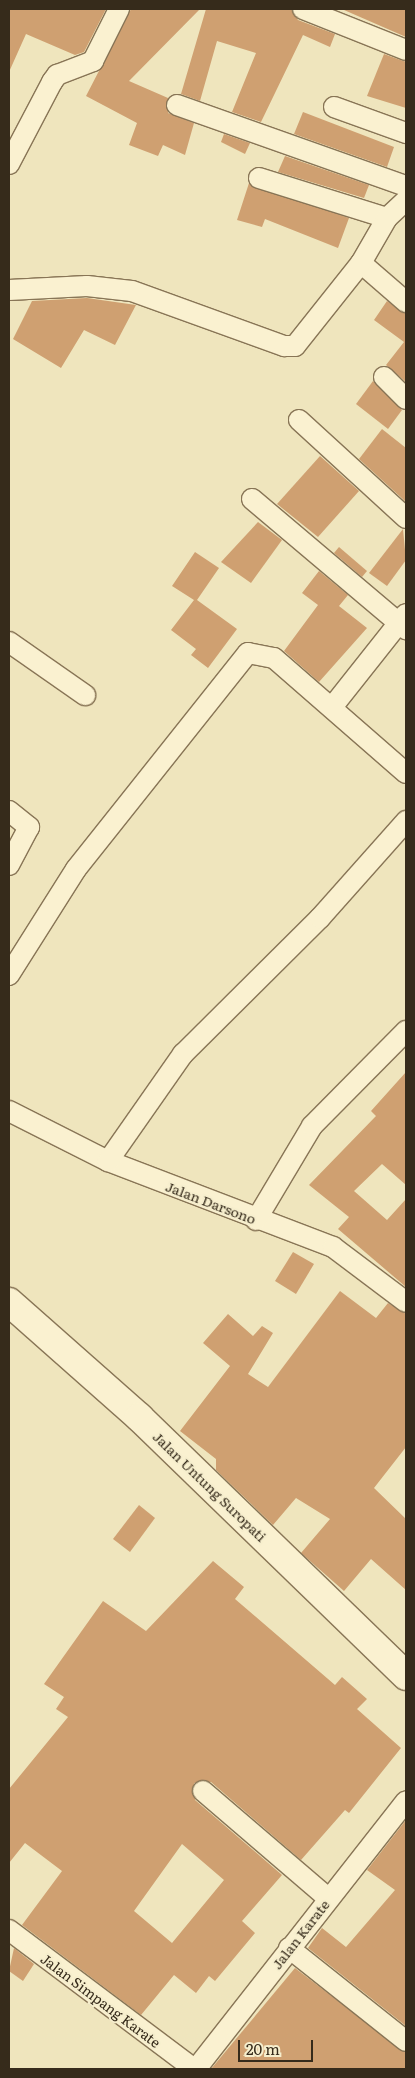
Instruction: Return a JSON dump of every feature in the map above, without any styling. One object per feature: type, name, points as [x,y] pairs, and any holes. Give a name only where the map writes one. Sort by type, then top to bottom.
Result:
[{"type":"main road","name":"Jalan Untung Suropati","points":[[9,1302],[139,1418],[406,1676]]},
{"type":"street","points":[[9,164],[52,82],[93,61],[119,9]]},
{"type":"street","points":[[303,9],[406,50]]},
{"type":"street","points":[[177,105],[406,186]]},
{"type":"street","points":[[334,107],[406,133]]},
{"type":"street","points":[[259,178],[387,218]]},
{"type":"street","points":[[9,290],[87,286],[132,291],[284,346],[295,346],[361,264],[387,218],[406,200]]},
{"type":"street","points":[[361,264],[406,302]]},
{"type":"street","points":[[384,377],[406,399]]},
{"type":"street","points":[[299,420],[406,518]]},
{"type":"street","points":[[252,499],[404,622],[333,706]]},
{"type":"street","points":[[9,642],[85,695]]},
{"type":"street","points":[[9,975],[76,868],[241,658],[255,651],[269,656],[333,706],[406,773]]},
{"type":"street","points":[[9,811],[29,827],[9,865]]},
{"type":"street","points":[[108,1161],[183,1054],[320,918],[406,821]]},
{"type":"street","points":[[256,1220],[312,1126],[406,1031]]},
{"type":"street","name":"Jalan Darsono","points":[[9,1111],[108,1161],[256,1220],[333,1247],[406,1302]]},
{"type":"street","points":[[204,1791],[328,1898]]},
{"type":"street","name":"Jalan Karate","points":[[195,2069],[406,1801]]},
{"type":"street","name":"Jalan Simpang Karate","points":[[9,1930],[195,2069]]},
{"type":"street","points":[[289,1948],[406,2042]]},
{"type":"building","points":[[9,9],[106,9],[84,52],[75,55],[26,34],[9,72]]},
{"type":"building","points":[[131,9],[200,9],[129,81],[168,98],[168,113],[194,123],[185,155],[163,145],[158,156],[129,145],[137,123],[86,96]]},
{"type":"building","points":[[206,9],[291,9],[298,20],[335,34],[330,47],[303,35],[261,122],[232,112],[256,53],[217,41],[200,101],[181,94]]},
{"type":"building","points":[[334,9],[406,9],[406,37],[344,10]]},
{"type":"building","points":[[384,54],[406,62],[406,108],[367,96]]},
{"type":"building","points":[[303,112],[394,147],[387,167],[294,134]]},
{"type":"building","points":[[224,134],[250,143],[245,154],[221,142]]},
{"type":"building","points":[[285,156],[369,185],[364,198],[278,172]]},
{"type":"building","points":[[249,183],[349,218],[338,248],[265,219],[262,227],[237,220]]},
{"type":"building","points":[[87,298],[136,305],[115,345],[84,330],[61,368],[13,339],[32,301]]},
{"type":"building","points":[[387,301],[406,314],[406,382],[386,365],[404,342],[374,320]]},
{"type":"building","points":[[373,381],[402,410],[388,429],[356,404]]},
{"type":"building","points":[[382,429],[406,448],[406,502],[359,459]]},
{"type":"building","points":[[320,456],[359,491],[318,537],[277,504]]},
{"type":"building","points":[[258,522],[282,540],[251,583],[221,562]]},
{"type":"building","points":[[403,529],[406,560],[387,586],[369,573]]},
{"type":"building","points":[[339,547],[367,571],[362,577],[334,553]]},
{"type":"building","points":[[195,552],[219,568],[197,600],[237,629],[208,668],[191,655],[196,649],[171,630],[194,600],[172,586]]},
{"type":"building","points":[[319,571],[348,595],[339,606],[367,628],[319,682],[284,651],[318,605],[302,593]]},
{"type":"building","points":[[406,1072],[406,1185],[382,1164],[354,1191],[387,1220],[406,1199],[406,1287],[338,1229],[349,1217],[309,1185],[376,1116],[371,1111]]},
{"type":"building","points":[[293,1252],[314,1264],[296,1294],[275,1281]]},
{"type":"building","points":[[340,1291],[376,1318],[388,1303],[406,1314],[406,1447],[374,1488],[406,1519],[406,1590],[371,1559],[344,1591],[301,1553],[330,1519],[296,1498],[273,1525],[216,1470],[216,1459],[180,1431],[230,1366],[203,1343],[228,1314],[253,1336],[262,1326],[273,1333],[248,1374],[268,1387]]},
{"type":"building","points":[[139,1505],[155,1518],[130,1552],[113,1539]]},
{"type":"building","points":[[213,1561],[244,1587],[235,1599],[335,1685],[342,1677],[367,1699],[357,1709],[401,1748],[349,1813],[345,1810],[301,1860],[211,1782],[194,1783],[195,1800],[282,1875],[242,1921],[255,1933],[215,1981],[209,1976],[196,1993],[174,1975],[141,2015],[22,1925],[62,1871],[25,1843],[9,1863],[9,1789],[68,1717],[56,1709],[64,1697],[44,1684],[103,1601],[146,1631]],"holes":[[[182,1844],[224,1880],[172,1943],[134,1911]]]},
{"type":"building","points":[[406,1820],[406,2026],[308,1948],[322,1928],[346,1947],[395,1890],[367,1870]]},
{"type":"building","points":[[14,1948],[34,1964],[23,1981],[9,1971]]},
{"type":"building","points":[[295,1968],[406,2053],[406,2069],[211,2069]]}]
